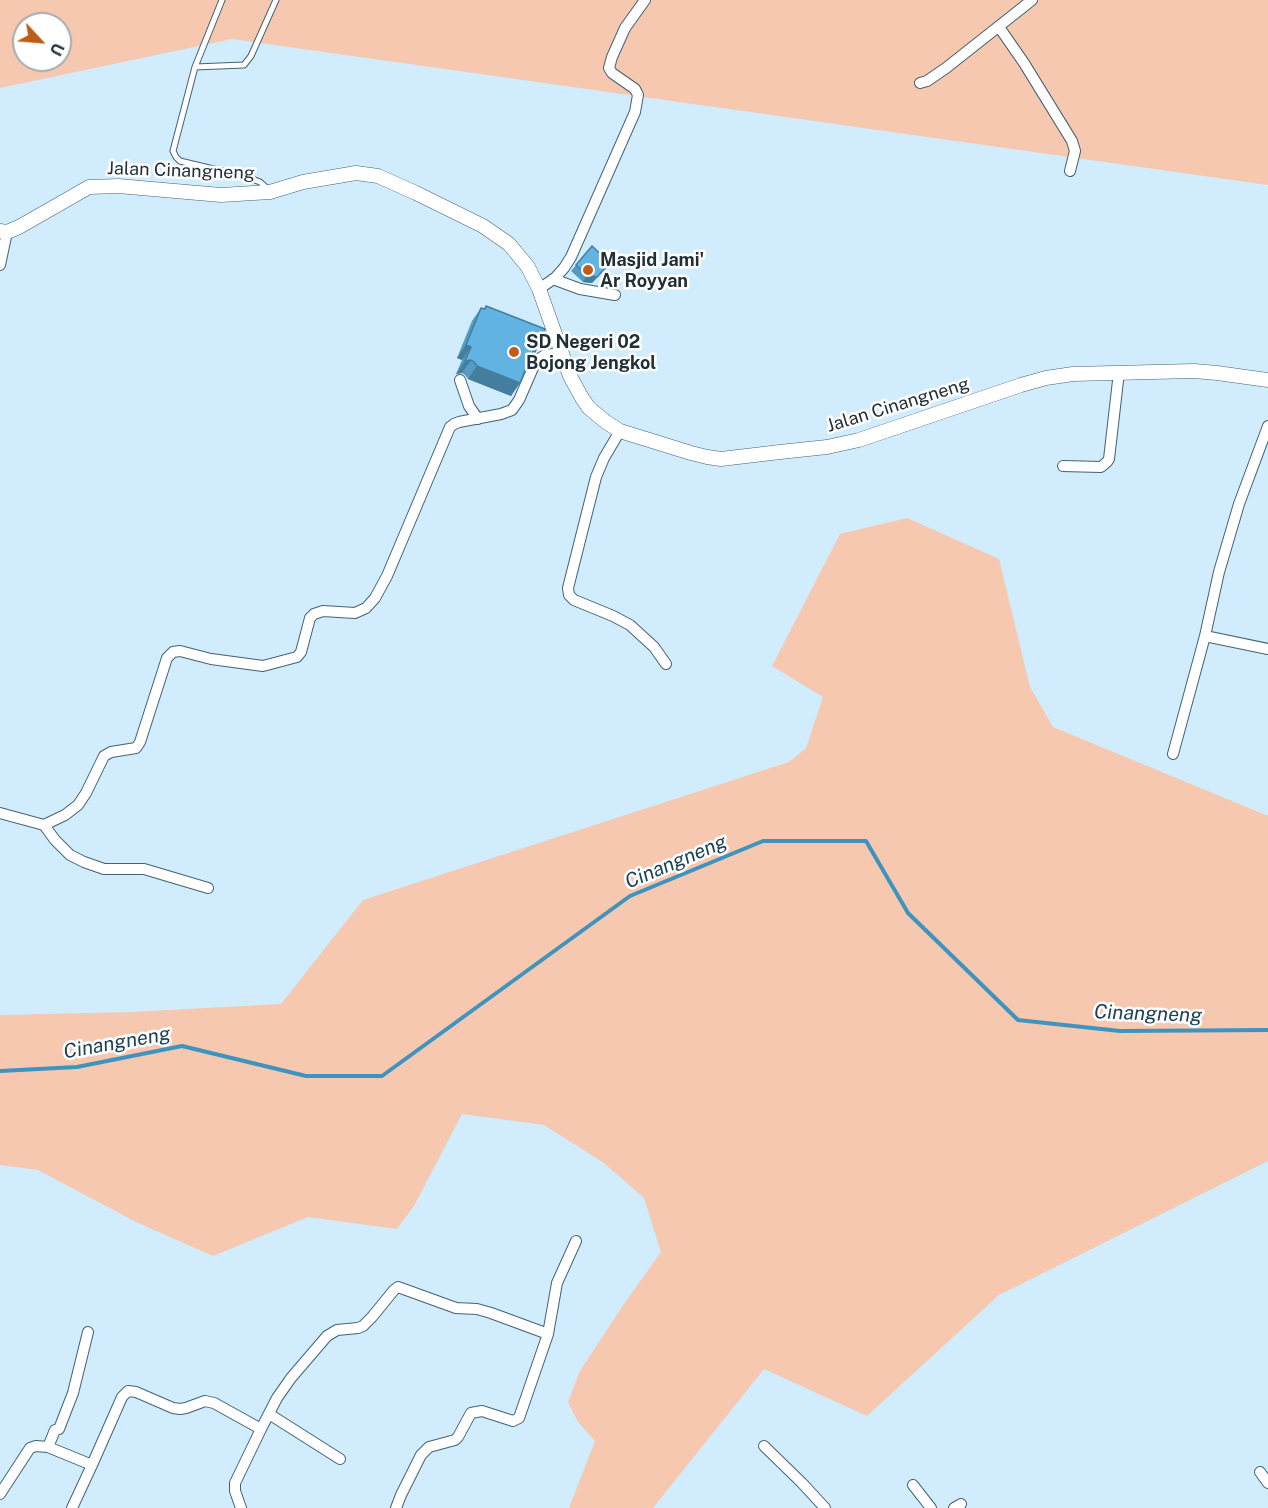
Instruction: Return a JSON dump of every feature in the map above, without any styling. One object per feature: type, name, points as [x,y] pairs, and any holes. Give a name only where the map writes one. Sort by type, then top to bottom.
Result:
[{"type":"street","points":[[539,289],[564,268],[571,257],[634,112],[638,95],[635,89],[612,73],[609,68],[625,28],[645,0]]},
{"type":"street","points":[[920,83],[946,68],[1032,0]]},
{"type":"street","points":[[999,27],[1072,141],[1076,151],[1070,171]]},
{"type":"street","name":"Jalan Cinangneng","points":[[4,232],[19,227],[89,187],[118,186],[221,195],[270,192],[303,182],[356,173],[378,176],[455,212],[509,244],[528,267],[539,289],[570,376],[589,408],[620,431],[691,453],[721,459],[827,447],[859,440],[1021,385],[1073,374],[1194,371],[1268,380]]},
{"type":"street","points":[[0,266],[4,232]]},
{"type":"street","points":[[553,279],[580,289],[615,295]]},
{"type":"street","points":[[44,825],[65,815],[78,805],[104,756],[111,752],[136,748],[140,742],[167,658],[172,652],[180,651],[211,659],[264,666],[297,657],[301,652],[310,618],[314,614],[323,611],[355,613],[366,608],[375,598],[387,576],[450,427],[454,424],[512,410],[519,400],[536,361],[545,355],[561,353]]},
{"type":"street","points":[[1063,466],[1101,467],[1109,459],[1119,372]]},
{"type":"street","points":[[460,380],[469,406],[478,419]]},
{"type":"street","points":[[1173,754],[1239,504],[1268,426]]},
{"type":"street","points":[[620,431],[596,477],[568,588],[569,595],[574,600],[630,625],[654,647],[666,664]]},
{"type":"street","points":[[1205,636],[1268,649]]},
{"type":"street","points":[[0,813],[44,825],[70,855],[84,862],[104,869],[144,869],[207,888]]},
{"type":"street","points":[[396,1508],[400,1495],[421,1455],[429,1447],[455,1440],[471,1413],[482,1411],[513,1421],[519,1418],[548,1334],[557,1283],[576,1241]]},
{"type":"street","points":[[241,1508],[234,1491],[235,1483],[269,1414],[291,1378],[327,1336],[337,1330],[363,1326],[398,1287],[456,1308],[477,1309],[491,1313],[548,1334]]},
{"type":"street","points":[[48,1447],[55,1431],[59,1429],[73,1393],[88,1332]]},
{"type":"street","points":[[72,1508],[122,1397],[128,1391],[180,1409],[205,1401],[214,1402],[261,1429]]},
{"type":"street","points":[[269,1414],[340,1459]]},
{"type":"street","points":[[0,1494],[30,1448],[36,1446],[48,1447],[92,1465]]},
{"type":"street","points":[[764,1446],[825,1508]]},
{"type":"street","points":[[1260,1472],[1268,1483]]},
{"type":"street","points":[[913,1485],[931,1508]]},
{"type":"lane","points":[[222,0],[195,67],[173,151],[180,161],[247,177],[260,182],[270,192]]},
{"type":"lane","points":[[195,67],[244,65],[251,56],[276,0]]},
{"type":"shaded area","points":[[0,0],[1268,0],[1268,185],[232,39],[0,88]]},
{"type":"shaded area","points":[[907,518],[999,559],[1030,687],[1053,727],[1268,816],[1268,1161],[999,1295],[867,1416],[764,1369],[653,1508],[569,1508],[595,1441],[578,1422],[568,1402],[580,1371],[661,1252],[644,1198],[604,1163],[544,1125],[462,1114],[414,1206],[397,1229],[308,1217],[213,1256],[136,1222],[38,1170],[0,1165],[0,1015],[132,1012],[281,1004],[363,900],[789,762],[806,748],[823,697],[772,666],[840,534]]},
{"type":"building","name":"Masjid Jami' Ar Royyan","points":[[592,246],[610,263],[597,277],[587,275],[576,265]]},
{"type":"building","points":[[486,306],[545,329],[520,383],[477,366],[471,360],[465,361],[471,347],[466,345],[481,308],[485,309]]},
{"type":"waterway","name":"Cinangneng","points":[[0,1071],[77,1067],[182,1046],[306,1076],[382,1076],[630,896],[763,841],[866,841],[908,913],[1018,1020],[1120,1031],[1268,1030]]},
{"type":"place","name":"Masjid Jami' Ar Royyan","points":[[588,270]]},
{"type":"place","name":"SD Negeri 02 Bojong Jengkol","points":[[514,352]]}]
